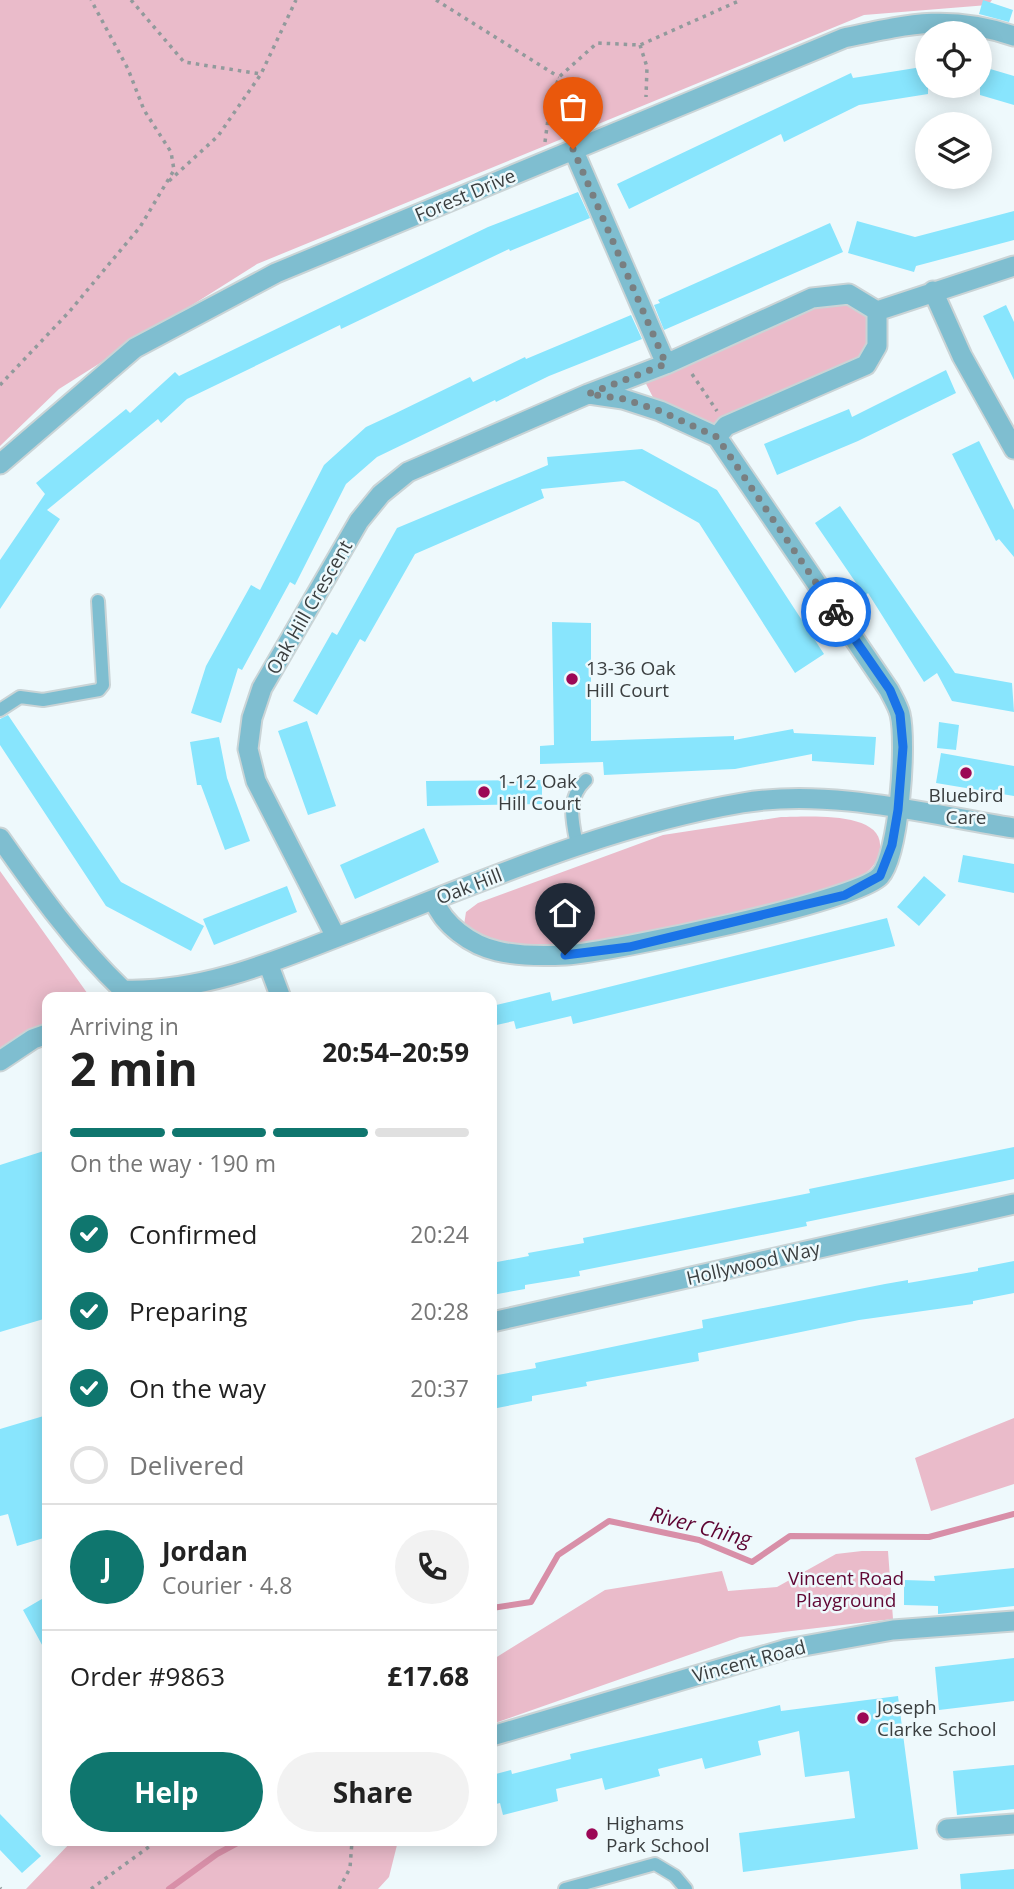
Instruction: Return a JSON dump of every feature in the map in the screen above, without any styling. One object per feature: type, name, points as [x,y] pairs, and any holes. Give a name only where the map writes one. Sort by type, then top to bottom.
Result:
[{"type":"street","name":"Forest Drive","points":[[0,464],[135,348],[276,273],[844,38],[918,22],[969,23],[1014,36]]},
{"type":"street","points":[[573,149],[674,361]]},
{"type":"street","points":[[722,432],[866,365],[877,346],[877,311],[1014,267]]},
{"type":"street","points":[[933,291],[962,356],[1014,449]]},
{"type":"street","name":"Oak Hill Crescent","points":[[336,937],[256,781],[248,749],[252,718],[262,688],[359,521],[381,495],[408,472],[588,394],[674,361],[812,298],[849,294],[877,311]]},
{"type":"street","points":[[433,900],[437,910],[459,934],[498,952],[565,955],[629,947],[845,895],[880,876],[892,845],[903,747],[900,714],[890,690],[722,432],[624,399],[588,394]]},
{"type":"street","name":"Oak Hill","points":[[142,992],[194,985],[268,963],[577,845],[682,815],[744,803],[783,799],[898,810],[1014,828]]},
{"type":"street","name":"Oak Hill","points":[[0,838],[58,920],[118,992]]},
{"type":"street","points":[[268,963],[279,992]]},
{"type":"street","points":[[0,1061],[42,1036]]},
{"type":"street","name":"Hollywood Way","points":[[497,1321],[1014,1204]]},
{"type":"street","name":"Vincent Road","points":[[497,1735],[787,1648],[893,1630],[1014,1621]]},
{"type":"street","points":[[947,1829],[1014,1824]]},
{"type":"lane","points":[[0,710],[20,697],[43,700],[99,690],[103,685],[98,601]]},
{"type":"lane","points":[[577,845],[571,803],[576,789],[586,780]]},
{"type":"lane","points":[[565,1889],[655,1864],[676,1876],[685,1889]]},
{"type":"path","points":[[0,385],[69,312],[140,227],[174,170],[171,152],[144,110],[128,69],[91,0]]},
{"type":"path","points":[[131,0],[184,62],[261,74]]},
{"type":"path","points":[[165,185],[218,135],[261,74],[296,0]]},
{"type":"path","points":[[436,0],[559,77]]},
{"type":"path","points":[[548,160],[544,132],[559,77],[597,43],[640,45],[741,0]]},
{"type":"path","points":[[640,45],[648,67],[644,120]]},
{"type":"path","points":[[674,361],[722,432]]},
{"type":"path","points":[[91,1889],[150,1846]]},
{"type":"path","points":[[339,1889],[350,1868],[352,1846]]},
{"type":"green space","points":[[0,0],[992,0],[988,5],[864,15],[257,264],[59,389],[0,446]]},
{"type":"green space","points":[[831,294],[877,311],[866,365],[717,437],[660,411],[641,374]]},
{"type":"green space","points":[[781,817],[824,817],[857,821],[870,827],[878,836],[878,857],[870,870],[834,888],[617,943],[550,951],[518,949],[489,940],[464,925],[466,912],[478,903],[663,835]]},
{"type":"green space","points":[[0,871],[86,992],[42,992],[42,1033],[0,1050]]},
{"type":"green space","points":[[1014,1418],[1014,1484],[931,1511],[915,1458]]},
{"type":"green space","name":"Vincent Road Playground","points":[[888,1551],[893,1619],[740,1637],[497,1722],[497,1657],[605,1590],[722,1571],[728,1591],[777,1587],[836,1554]]},
{"type":"green space","points":[[67,1846],[397,1846],[389,1877],[378,1889],[26,1889]]},
{"type":"building","points":[[983,0],[1013,10],[1009,22],[979,14]]},
{"type":"building","points":[[915,68],[915,96],[859,105],[784,142],[781,134],[629,209],[617,184],[851,73],[853,78]]},
{"type":"building","points":[[992,70],[1014,76],[1014,105],[990,98]]},
{"type":"building","points":[[578,192],[590,218],[510,251],[509,249],[341,329],[340,325],[187,399],[161,423],[158,419],[47,510],[60,519],[0,609],[0,560],[45,494],[36,483],[126,409],[130,413],[175,372],[179,376],[488,227]]},
{"type":"building","points":[[1014,211],[1014,240],[916,266],[914,272],[848,253],[857,221],[915,237]]},
{"type":"building","points":[[830,223],[843,252],[664,330],[654,305],[660,303],[658,300]]},
{"type":"building","points":[[1006,305],[1014,322],[1014,380],[983,316]]},
{"type":"building","points":[[631,315],[642,339],[549,376],[496,402],[495,400],[377,457],[346,484],[295,585],[290,582],[242,670],[238,668],[221,723],[191,713],[206,666],[251,585],[260,590],[324,465],[366,427],[470,377],[473,382],[525,357],[526,359]]},
{"type":"building","points":[[946,370],[956,393],[858,441],[777,475],[764,444],[849,409],[852,417]]},
{"type":"building","points":[[979,441],[1014,510],[1014,557],[999,539],[996,541],[952,454]]},
{"type":"building","points":[[642,449],[717,490],[824,654],[795,673],[699,523],[624,481],[541,489],[544,498],[415,554],[365,642],[360,639],[317,715],[293,701],[332,632],[337,635],[397,528],[548,465],[547,457]]},
{"type":"building","points":[[840,506],[955,673],[1012,683],[1014,712],[952,701],[937,673],[924,682],[868,593],[865,596],[815,523]]},
{"type":"building","name":"13-36 Oak Hill Court","points":[[552,622],[591,623],[591,741],[734,736],[734,740],[793,729],[794,733],[876,737],[874,765],[812,761],[812,754],[735,769],[604,775],[603,762],[540,764],[540,746],[554,745]]},
{"type":"building","points":[[8,715],[121,882],[204,926],[191,951],[106,906],[0,745],[0,719]]},
{"type":"building","points":[[307,721],[336,806],[308,815],[278,731]]},
{"type":"building","points":[[939,722],[959,725],[956,750],[937,748]]},
{"type":"building","points":[[219,737],[227,778],[250,841],[225,850],[201,785],[197,785],[190,742]]},
{"type":"building","points":[[941,753],[1014,766],[1014,796],[936,783]]},
{"type":"building","name":"1-12 Oak Hill Court","points":[[542,780],[542,804],[427,806],[426,781]]},
{"type":"building","points":[[424,828],[439,862],[355,899],[340,865]]},
{"type":"building","points":[[963,855],[1014,864],[1014,893],[958,882]]},
{"type":"building","points":[[924,876],[946,895],[919,926],[897,907]]},
{"type":"building","points":[[287,886],[297,912],[214,945],[203,919]]},
{"type":"building","points":[[887,918],[895,946],[573,1024],[571,1016],[516,1029],[514,1021],[497,1025],[497,1005],[550,992],[552,1001]]},
{"type":"building","points":[[1014,1147],[1014,1179],[806,1222],[807,1226],[579,1271],[580,1276],[525,1285],[525,1289],[497,1294],[497,1262],[529,1256],[528,1253],[584,1243],[583,1238],[810,1193],[809,1189]]},
{"type":"building","points":[[42,1152],[42,1319],[0,1332],[0,1165]]},
{"type":"building","points":[[1014,1261],[1014,1293],[973,1301],[973,1304],[859,1320],[698,1353],[699,1361],[586,1382],[587,1386],[532,1396],[532,1401],[497,1408],[497,1375],[536,1368],[535,1363],[703,1328],[702,1320],[885,1284],[908,1280],[908,1283],[978,1271],[978,1268]]},
{"type":"building","points":[[42,1416],[42,1538],[17,1546],[8,1514],[0,1516],[0,1429]]},
{"type":"building","points":[[1014,1568],[1014,1606],[938,1614],[938,1606],[904,1605],[904,1580],[935,1581],[934,1576]]},
{"type":"building","points":[[42,1599],[42,1645],[23,1610]]},
{"type":"building","points":[[1014,1658],[1014,1701],[939,1710],[935,1667]]},
{"type":"building","points":[[898,1696],[918,1849],[743,1872],[739,1833],[855,1818],[849,1771],[805,1777],[799,1731],[758,1741],[761,1755],[705,1769],[702,1758],[658,1769],[660,1776],[605,1790],[602,1778],[556,1789],[558,1801],[503,1815],[500,1803],[497,1804],[497,1774],[511,1770],[512,1774],[571,1759],[570,1754],[780,1705],[781,1711]]},
{"type":"building","points":[[1014,1765],[1014,1809],[957,1815],[953,1771]]},
{"type":"building","points":[[0,1814],[41,1856],[22,1873],[0,1850]]},
{"type":"building","points":[[1014,1869],[1014,1889],[961,1889],[960,1874]]},
{"type":"waterway","name":"River Ching","points":[[497,1607],[531,1602],[558,1555],[609,1521],[699,1540],[752,1562],[790,1536],[929,1537],[1014,1514]]},
{"type":"waterway","name":"River Ching","points":[[169,1889],[232,1846]]},
{"type":"way so far","points":[[573,149],[666,364],[588,394],[624,399],[660,411],[717,437],[836,612]]},
{"type":"place","name":"13-36 Oak Hill Court","points":[[572,679]]},
{"type":"place","name":"Bluebird Care","points":[[966,773]]},
{"type":"place","name":"1-12 Oak Hill Court","points":[[484,792]]},
{"type":"place","name":"Joseph Clarke School","points":[[863,1718]]},
{"type":"place","name":"Highams Park School","points":[[592,1834]]},
{"type":"route","points":[[565,955],[629,947],[845,895],[880,876],[892,845],[898,810],[903,747],[900,714],[890,690],[836,612]]}]
